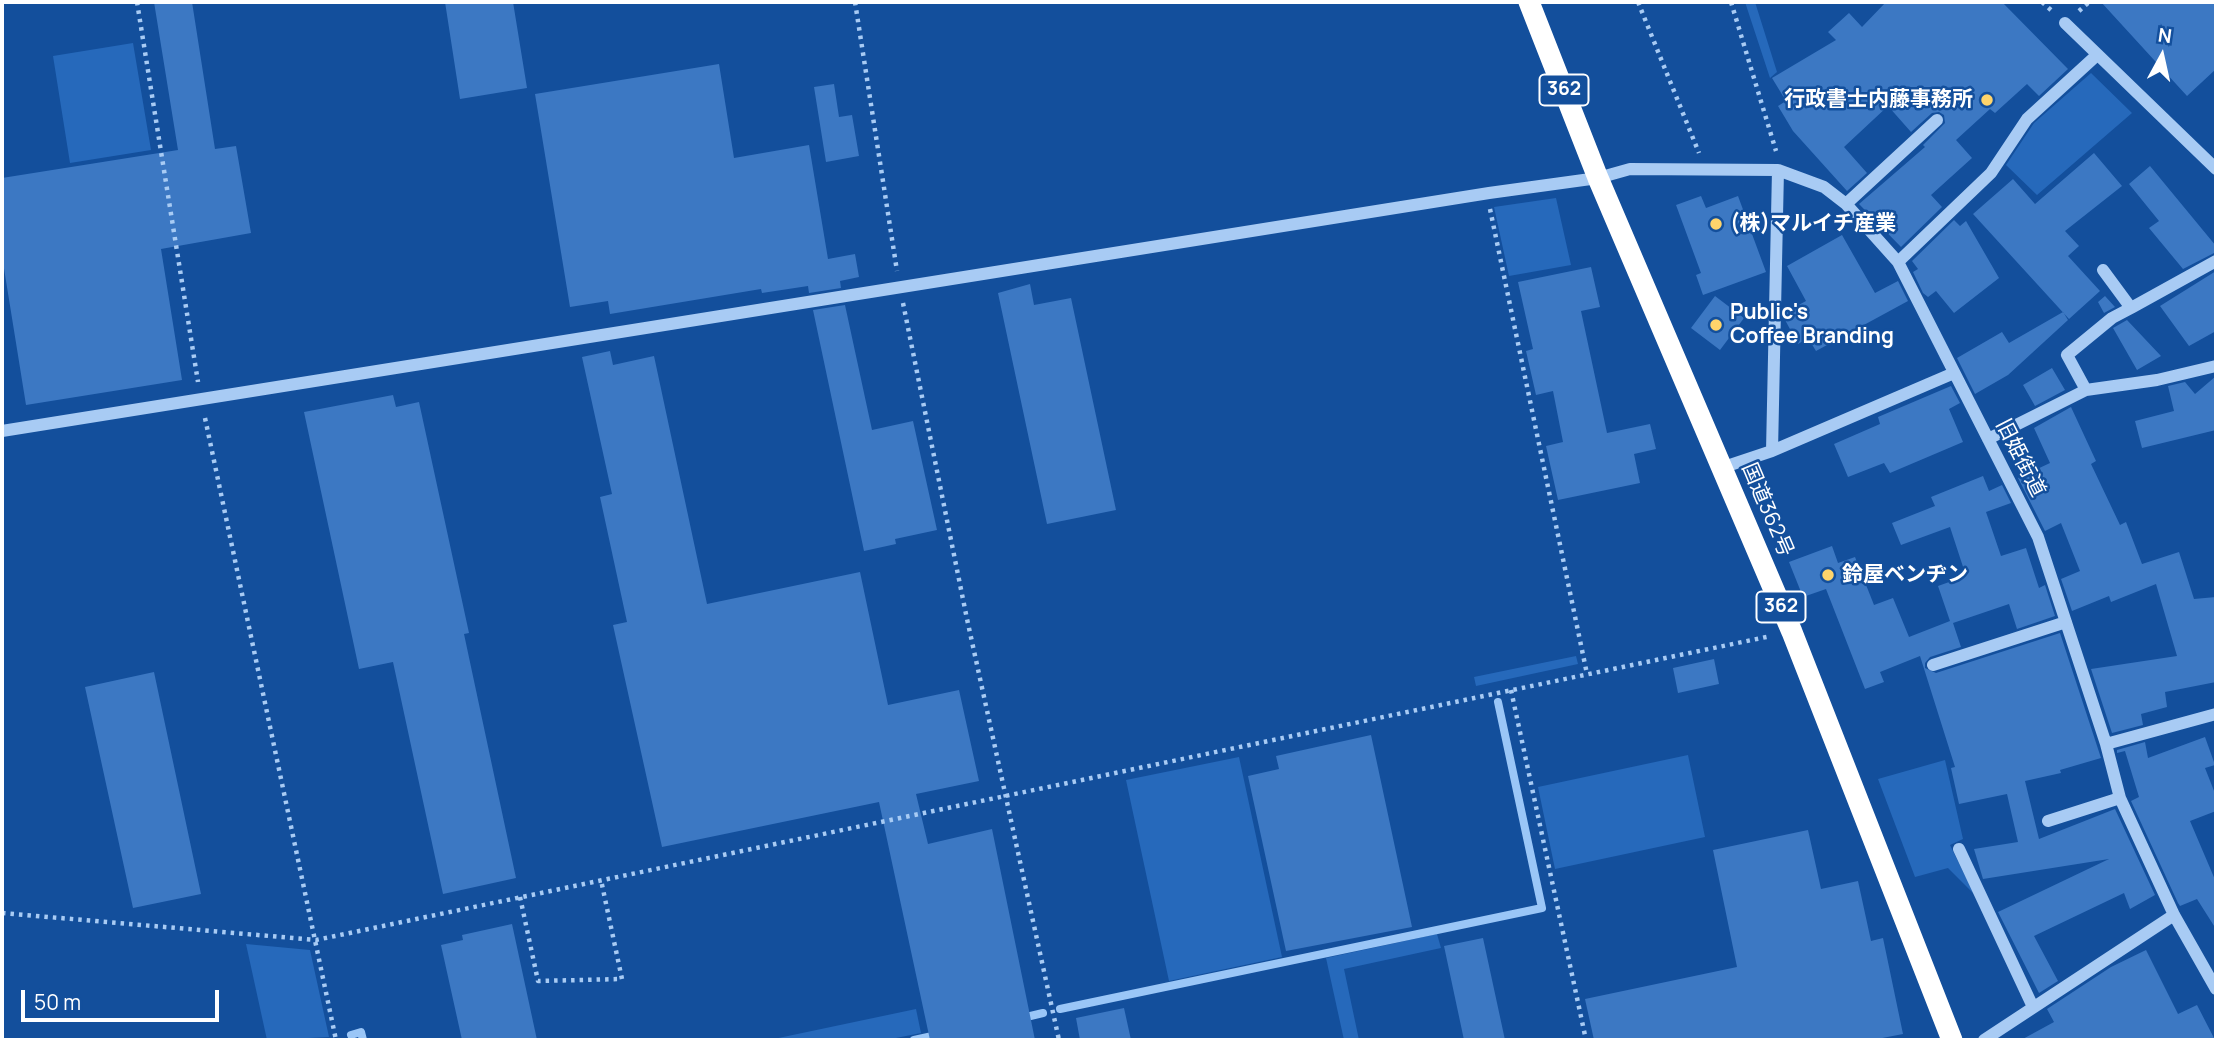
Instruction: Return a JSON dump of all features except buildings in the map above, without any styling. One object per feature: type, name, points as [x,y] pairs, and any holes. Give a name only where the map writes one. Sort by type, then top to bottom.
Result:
[{"type":"highway","name":"国道362号","points":[[1529,2],[1598,178],[1724,467],[1792,632],[1952,1040]]},
{"type":"street","points":[[2065,23],[2216,169]]},
{"type":"street","points":[[1898,262],[1991,173],[2027,119],[2097,55]]},
{"type":"street","points":[[1846,204],[1937,120]]},
{"type":"street","name":"旧姫街道","points":[[2,431],[1489,193],[1598,178],[1630,169],[1779,170],[1824,187],[1846,204],[1898,262],[2038,537],[2106,744],[2120,798],[2174,915],[2216,989]]},
{"type":"street","points":[[1772,451],[1779,170]]},
{"type":"street","points":[[2086,390],[2067,355],[2112,318],[2216,261]]},
{"type":"street","points":[[2103,270],[2131,308]]},
{"type":"street","points":[[1988,439],[2086,390],[2157,380],[2216,366]]},
{"type":"street","points":[[1724,467],[1772,451],[1954,373]]},
{"type":"street","points":[[1933,665],[2066,622]]},
{"type":"street","points":[[2106,744],[2216,713]]},
{"type":"street","points":[[2048,821],[2120,798]]},
{"type":"street","points":[[1959,849],[2033,1007]]},
{"type":"street","points":[[1984,1040],[2174,915]]},
{"type":"path","points":[[137,2],[201,399],[336,1040]]},
{"type":"path","points":[[855,2],[900,287],[967,619],[1008,796],[1059,1040]]},
{"type":"path","points":[[1638,2],[1706,170]]},
{"type":"path","points":[[1731,2],[1776,144],[1779,170]]},
{"type":"path","points":[[1489,193],[1490,210],[1587,674]]},
{"type":"path","points":[[2,913],[316,940],[1792,632]]},
{"type":"path","points":[[1511,690],[1586,1040]]},
{"type":"path","points":[[520,897],[538,981],[622,979],[601,880]]},
{"type":"shaded area","points":[[1745,2],[1755,2],[1777,72],[1770,78]]},
{"type":"shaded area","points":[[133,43],[151,150],[70,163],[53,56]]},
{"type":"shaded area","points":[[2091,73],[2132,113],[2037,195],[2006,165],[2034,123]]},
{"type":"shaded area","points":[[1556,198],[1571,265],[1509,276],[1494,207]]},
{"type":"shaded area","points":[[1576,656],[1578,664],[1476,686],[1474,677]]},
{"type":"shaded area","points":[[1688,755],[1705,837],[1555,869],[1538,787]]},
{"type":"shaded area","points":[[1239,757],[1282,957],[1169,981],[1126,780]]},
{"type":"shaded area","points":[[1945,760],[1963,839],[1950,845],[1974,894],[1948,868],[1915,877],[1878,779]]},
{"type":"shaded area","points":[[1437,934],[1441,948],[1344,969],[1359,1040],[1344,1040],[1326,958]]},
{"type":"shaded area","points":[[246,944],[310,950],[329,1037],[267,1040]]},
{"type":"shaded area","points":[[916,1009],[921,1033],[886,1040],[769,1040]]},
{"type":"waterway","points":[[1060,1009],[1542,908],[1498,702]]},
{"type":"waterway","points":[[1022,1018],[1043,1013]]},
{"type":"waterway","points":[[351,1035],[361,1032],[363,1040]]},
{"type":"waterway","points":[[914,1040],[937,1035]]},
{"type":"place","name":"行政書士内藤事務所","points":[[1987,100]]},
{"type":"place","name":"(株)マルイチ産業","points":[[1716,224]]},
{"type":"place","name":"Public's Coffee Branding","points":[[1716,325]]},
{"type":"place","name":"鈴屋ベンヂン","points":[[1828,575]]}]
